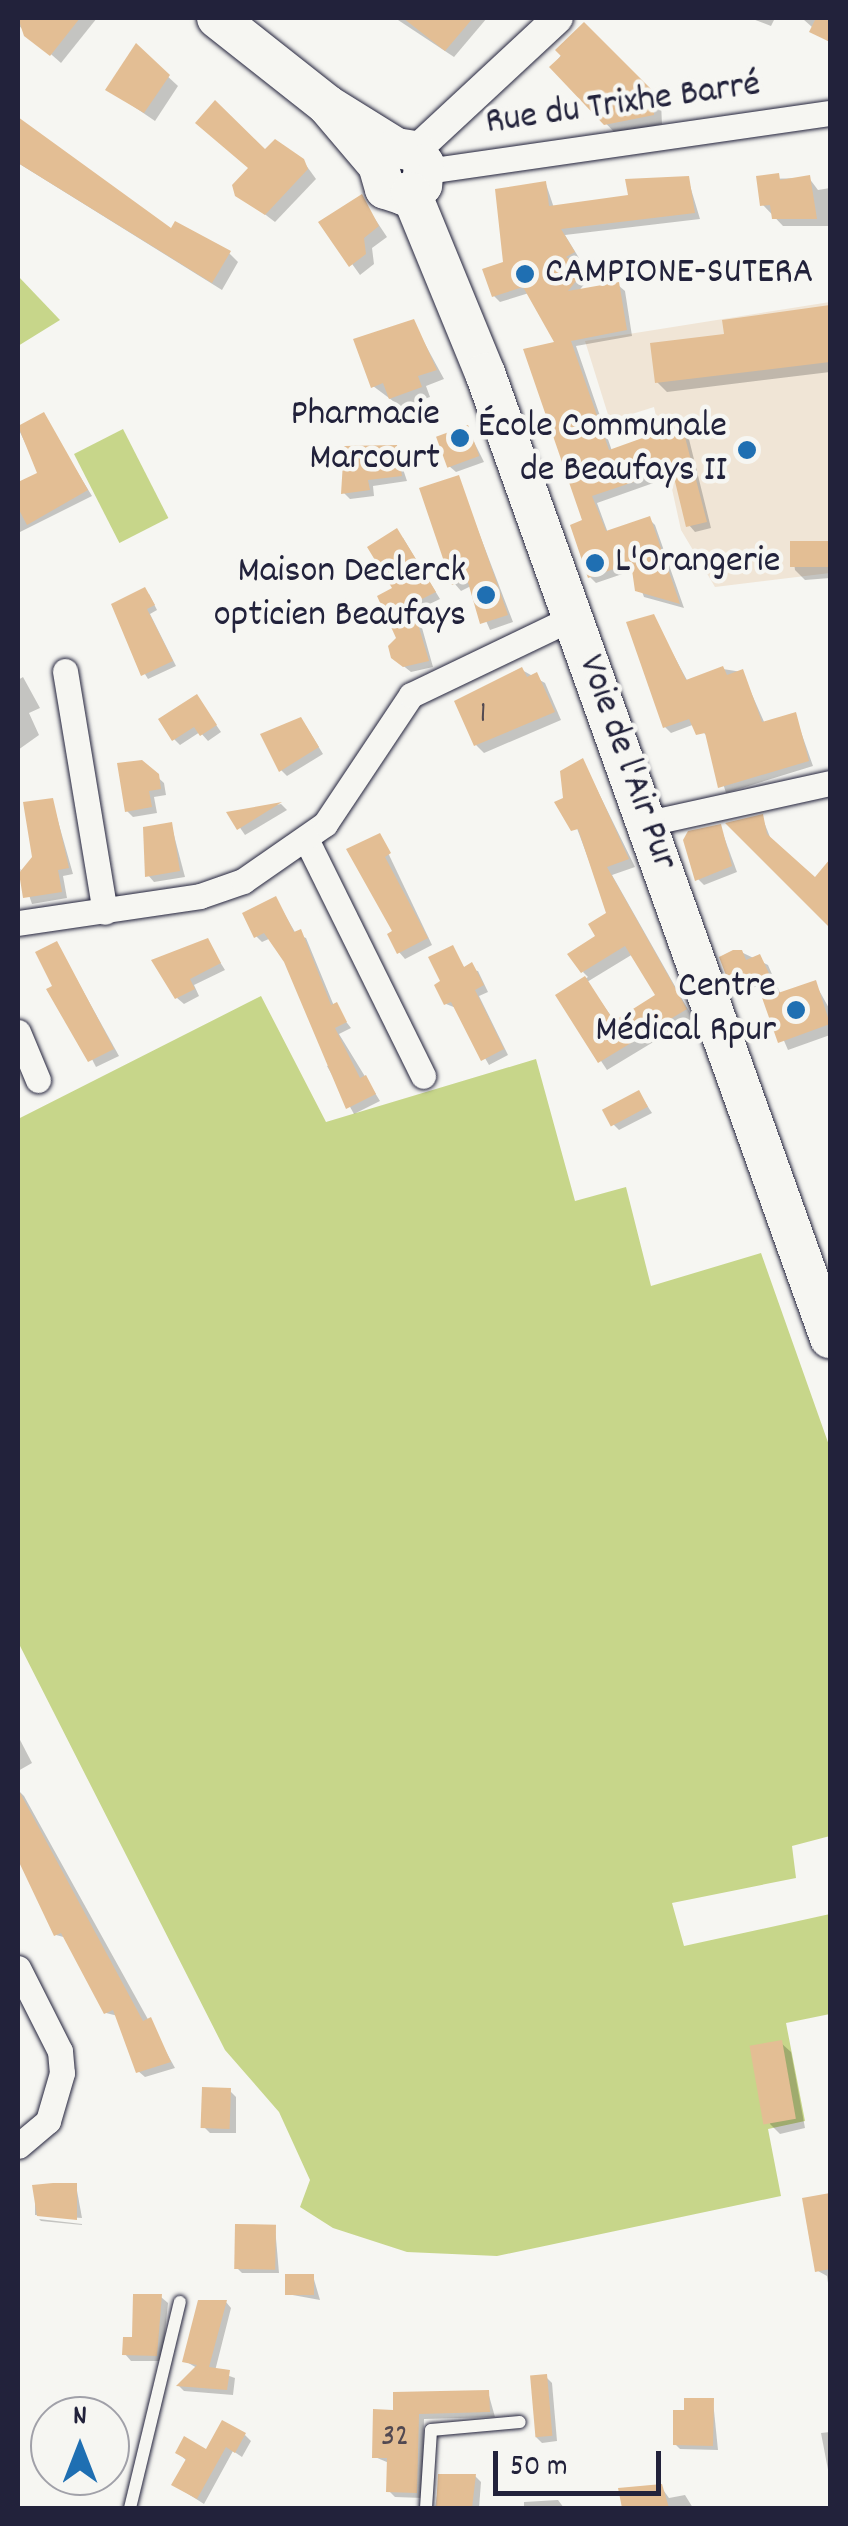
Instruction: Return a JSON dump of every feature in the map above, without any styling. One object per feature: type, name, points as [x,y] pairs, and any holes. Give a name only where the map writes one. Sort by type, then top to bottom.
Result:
[{"type":"main road","points":[[218,18],[405,166]]},
{"type":"main road","name":"Voie de l'Air Pur","points":[[405,166],[574,617],[830,1338]]},
{"type":"street","points":[[405,166],[558,18]]},
{"type":"street","name":"Rue du Trixhe Barré","points":[[405,166],[830,113]]},
{"type":"street","points":[[18,923],[106,912],[228,889],[307,841],[326,824],[410,696],[574,617]]},
{"type":"street","points":[[65,671],[106,912]]},
{"type":"street","points":[[648,824],[830,783]]},
{"type":"street","points":[[307,841],[424,1076]]},
{"type":"street","points":[[18,1032],[38,1080]]},
{"type":"street","points":[[18,1968],[60,2052],[62,2072],[48,2120],[18,2146]]},
{"type":"lane","points":[[130,2508],[180,2302]]},
{"type":"lane","points":[[426,2508],[431,2430],[520,2422]]},
{"type":"shaded area","name":"École Communale de Beaufays II","points":[[830,302],[830,573],[715,587],[681,530],[654,407],[610,421],[585,341]]},
{"type":"green space","points":[[18,276],[60,320],[18,346]]},
{"type":"green space","points":[[123,429],[168,518],[119,543],[74,454]]},
{"type":"green space","points":[[261,996],[326,1122],[536,1059],[575,1201],[626,1187],[651,1286],[761,1253],[830,1448],[830,1836],[792,1846],[796,1878],[672,1903],[684,1946],[830,1914],[830,2014],[786,2023],[805,2121],[768,2129],[781,2196],[497,2256],[407,2252],[333,2228],[300,2207],[310,2180],[279,2112],[225,2050],[18,1642],[18,1119]]},
{"type":"building","points":[[18,18],[80,18],[50,56],[24,36]]},
{"type":"building","points":[[403,18],[473,18],[445,51]]},
{"type":"building","points":[[816,18],[830,18],[830,42],[809,32]]},
{"type":"building","points":[[584,22],[653,91],[654,115],[604,125],[549,67],[561,56],[555,50]]},
{"type":"building","points":[[136,43],[170,75],[144,113],[105,90]]},
{"type":"building","points":[[215,100],[265,149],[275,139],[304,159],[308,169],[265,215],[235,196],[232,185],[248,168],[195,123]]},
{"type":"building","points":[[18,117],[171,228],[175,221],[231,251],[212,283],[18,163]]},
{"type":"building","points":[[779,173],[780,180],[810,175],[817,219],[772,219],[770,205],[760,206],[756,176]]},
{"type":"building","points":[[689,176],[695,213],[561,229],[575,252],[566,257],[585,270],[568,291],[619,282],[627,330],[571,341],[609,450],[662,431],[659,419],[679,414],[707,522],[686,527],[672,469],[592,496],[606,531],[650,516],[680,604],[635,591],[631,563],[588,578],[570,525],[582,520],[523,349],[554,342],[523,287],[492,297],[482,269],[503,262],[495,189],[546,181],[549,206],[628,195],[625,179]]},
{"type":"building","points":[[362,194],[379,226],[364,238],[366,254],[349,267],[318,222]]},
{"type":"building","points":[[830,305],[830,362],[655,383],[650,343],[724,334],[722,320]]},
{"type":"building","points":[[414,319],[437,370],[418,376],[422,387],[389,399],[383,383],[371,388],[353,339]]},
{"type":"building","points":[[44,412],[88,490],[27,525],[18,508],[18,482],[37,473],[18,426]]},
{"type":"building","points":[[468,425],[479,456],[447,468],[436,437]]},
{"type":"building","points":[[397,445],[402,476],[368,480],[370,490],[341,494],[344,446]]},
{"type":"building","points":[[459,475],[508,615],[480,624],[467,579],[452,585],[419,488]]},
{"type":"building","points":[[397,528],[436,592],[412,604],[429,661],[403,667],[391,658],[388,646],[396,638],[377,596],[392,588],[367,547]]},
{"type":"building","points":[[790,541],[830,541],[830,567],[790,567]]},
{"type":"building","points":[[145,587],[155,605],[147,609],[173,661],[141,676],[111,604]]},
{"type":"building","points":[[654,614],[686,680],[723,666],[727,675],[743,669],[762,722],[796,712],[809,761],[718,788],[705,733],[696,735],[689,719],[663,728],[626,622]]},
{"type":"building","points":[[522,667],[527,677],[537,672],[555,712],[474,746],[454,701]]},
{"type":"building","points":[[197,694],[217,725],[200,736],[194,727],[172,741],[158,719]]},
{"type":"building","points":[[301,717],[319,747],[279,772],[260,734]]},
{"type":"building","points":[[583,758],[629,859],[607,867],[687,1009],[598,1063],[555,995],[585,976],[614,1021],[655,995],[625,946],[581,973],[567,954],[595,936],[588,924],[606,913],[578,829],[571,831],[554,802],[563,798],[560,771]]},
{"type":"building","points":[[142,760],[159,774],[161,789],[149,791],[152,807],[125,812],[117,763]]},
{"type":"building","points":[[53,798],[69,868],[58,870],[62,892],[23,898],[19,873],[32,857],[23,802]]},
{"type":"building","points":[[282,802],[237,830],[226,812]]},
{"type":"building","points":[[763,814],[767,834],[815,877],[830,859],[830,928],[725,823]]},
{"type":"building","points":[[172,822],[180,871],[145,877],[143,827]]},
{"type":"building","points":[[721,824],[732,866],[695,881],[683,840],[688,831]]},
{"type":"building","points":[[380,833],[391,853],[385,857],[428,938],[397,954],[387,934],[392,931],[346,849]]},
{"type":"building","points":[[276,896],[294,932],[301,929],[331,1005],[337,1002],[347,1022],[335,1028],[360,1078],[366,1075],[376,1094],[346,1109],[284,962],[264,933],[254,938],[242,913]]},
{"type":"building","points":[[208,938],[221,963],[190,979],[195,989],[175,999],[151,960]]},
{"type":"building","points":[[57,941],[114,1049],[88,1062],[46,989],[52,986],[35,952]]},
{"type":"building","points":[[453,945],[464,967],[472,962],[484,985],[475,990],[504,1049],[481,1061],[451,1002],[444,1005],[434,985],[440,981],[428,957]]},
{"type":"building","name":"Centre Médical Rpur","points":[[742,950],[746,960],[760,954],[778,993],[816,980],[830,1024],[778,1043],[754,975],[730,986],[719,957]]},
{"type":"building","points":[[639,1090],[648,1107],[611,1126],[602,1110]]},
{"type":"building","points":[[18,1789],[143,2021],[151,2017],[171,2062],[136,2073],[113,2010],[104,2014],[61,1933],[54,1936],[18,1860]]},
{"type":"building","points":[[782,2040],[796,2119],[763,2125],[750,2046]]},
{"type":"building","points":[[202,2087],[231,2088],[230,2129],[201,2128]]},
{"type":"building","points":[[77,2183],[77,2220],[37,2216],[32,2185]]},
{"type":"building","points":[[830,2193],[830,2269],[815,2272],[802,2198]]},
{"type":"building","points":[[235,2224],[276,2225],[275,2270],[234,2269]]},
{"type":"building","points":[[285,2274],[314,2274],[314,2295],[285,2295]]},
{"type":"building","points":[[133,2294],[162,2294],[157,2356],[122,2355],[123,2337],[132,2337]]},
{"type":"building","points":[[198,2300],[227,2300],[209,2367],[230,2370],[227,2390],[176,2386],[197,2365],[182,2362]]},
{"type":"building","points":[[547,2374],[552,2436],[535,2437],[530,2375]]},
{"type":"building","points":[[489,2390],[490,2412],[419,2414],[417,2493],[386,2492],[387,2458],[372,2458],[373,2409],[393,2410],[393,2392]]},
{"type":"building","points":[[684,2398],[714,2398],[713,2446],[673,2445],[673,2410],[684,2410]]},
{"type":"building","points":[[222,2420],[246,2433],[235,2453],[226,2447],[197,2499],[171,2485],[186,2459],[175,2453],[184,2436],[206,2449]]},
{"type":"building","points":[[438,2474],[476,2474],[472,2508],[436,2508]]},
{"type":"building","points":[[662,2484],[669,2508],[622,2508],[618,2488]]},
{"type":"place","name":"CAMPIONE-SUTERA","points":[[525,274]]},
{"type":"place","name":"Pharmacie Marcourt","points":[[460,438]]},
{"type":"place","name":"École Communale de Beaufays II","points":[[747,450]]},
{"type":"place","name":"L'Orangerie","points":[[595,563]]},
{"type":"place","name":"Maison Declerck opticien Beaufays","points":[[486,595]]},
{"type":"place","name":"Centre Médical Rpur","points":[[796,1010]]}]
